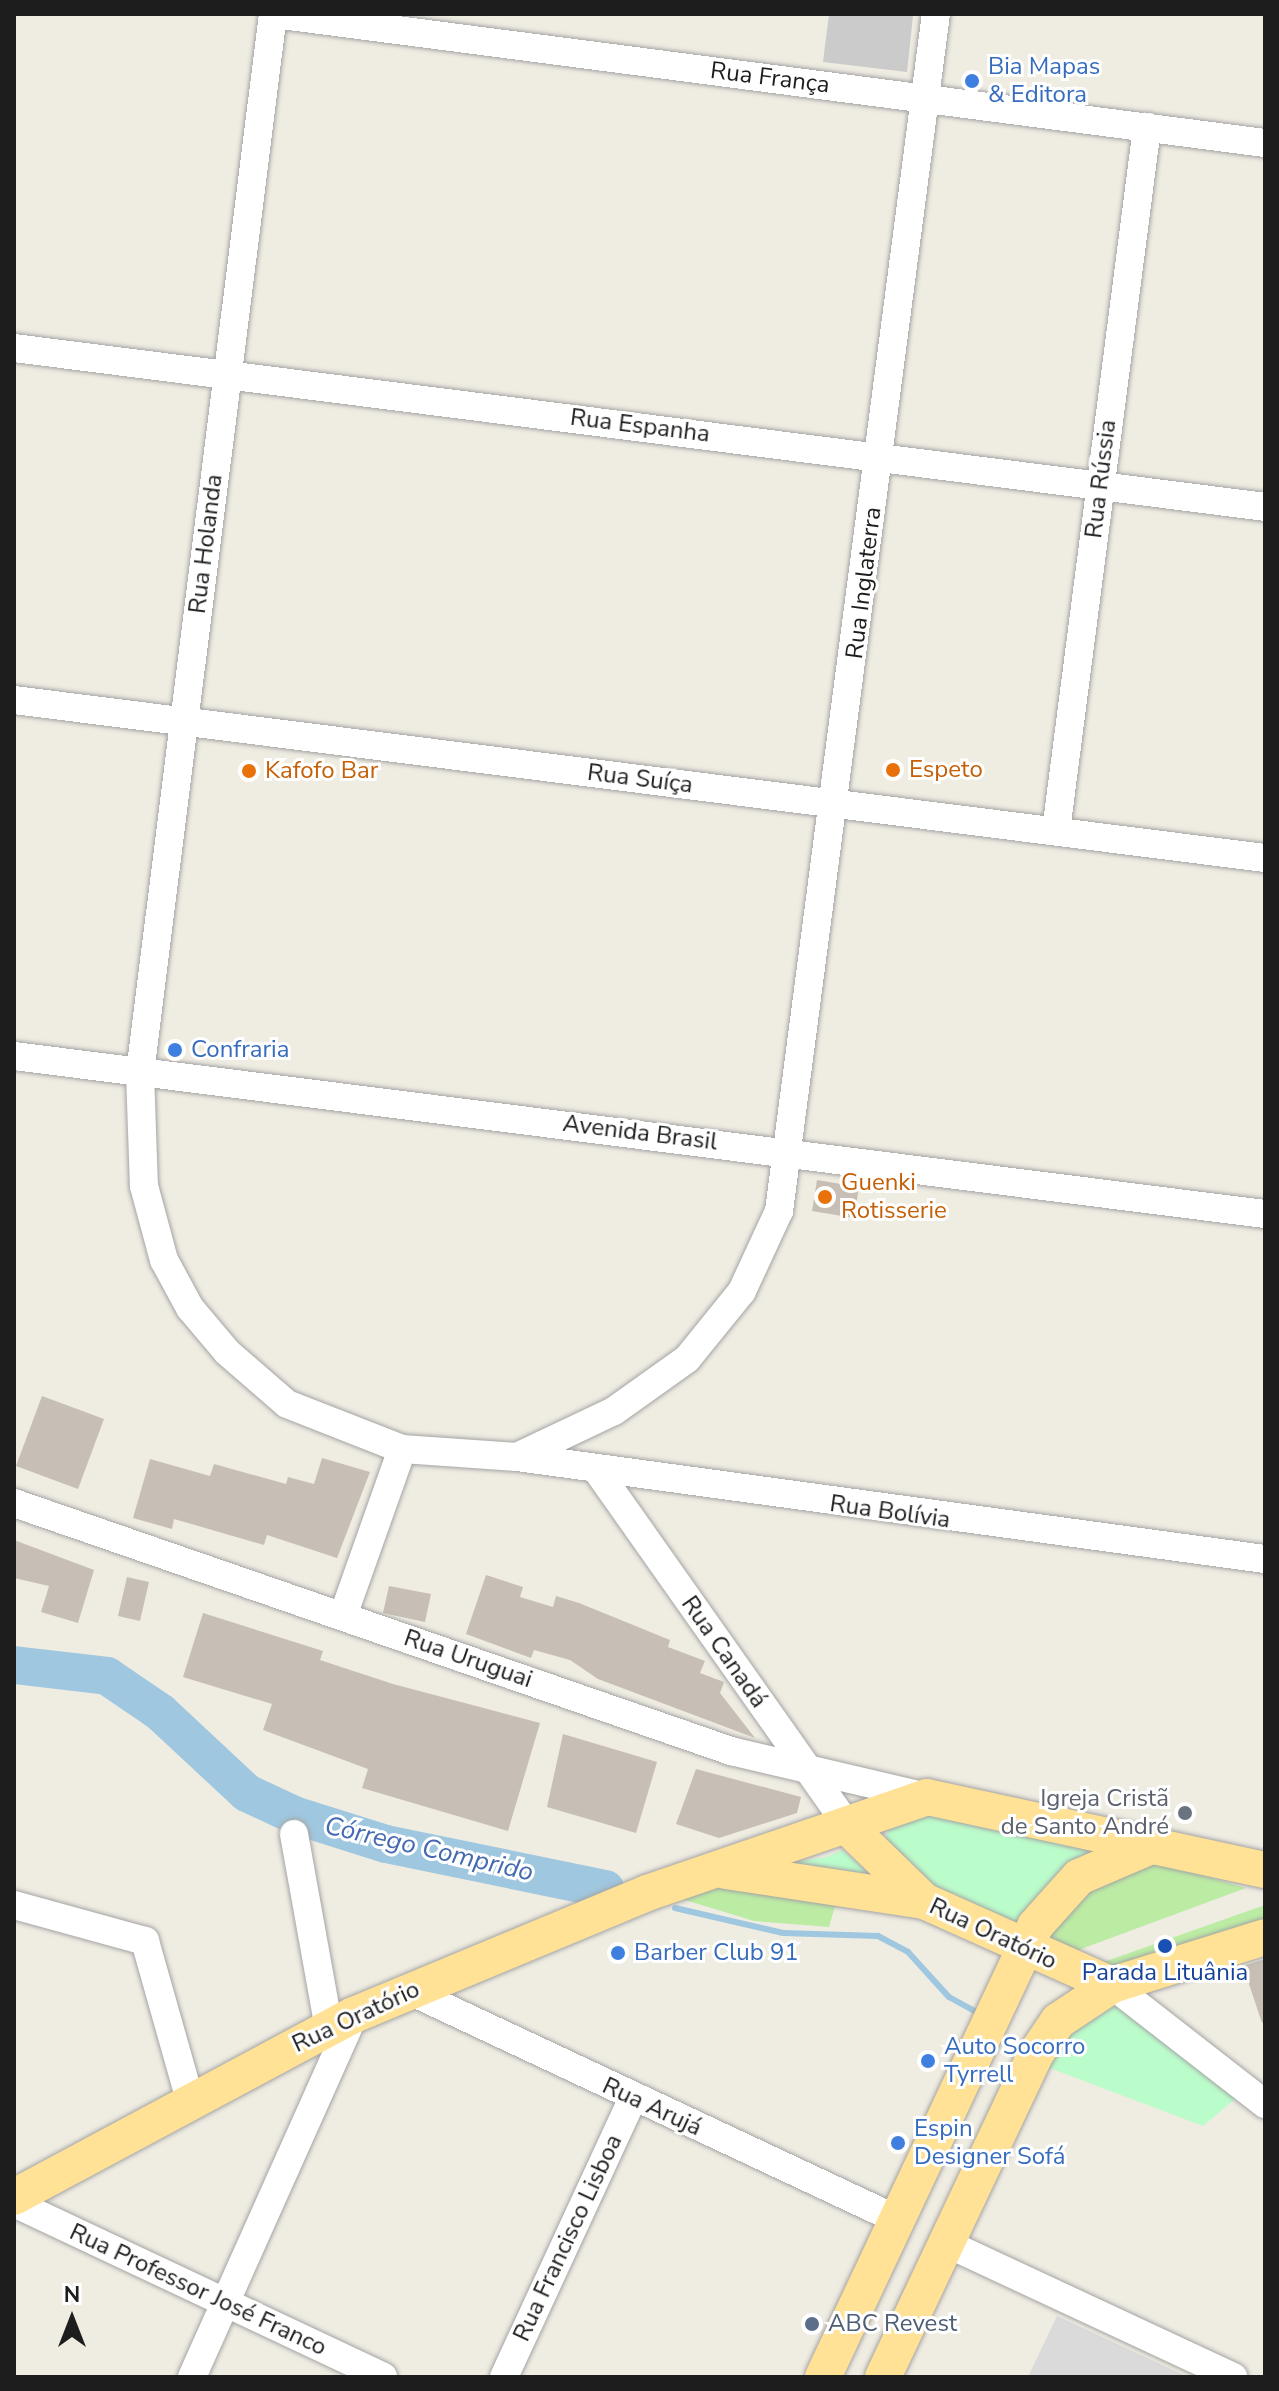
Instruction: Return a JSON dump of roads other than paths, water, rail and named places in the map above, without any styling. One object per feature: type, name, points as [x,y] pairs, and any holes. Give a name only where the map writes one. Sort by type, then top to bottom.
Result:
[{"type":"main road","name":"Rua Oratório","points":[[14,2200],[190,2100],[341,2021],[712,1869],[865,1822],[927,1797]]},
{"type":"main road","points":[[927,1797],[1151,1846],[1257,1863]]},
{"type":"main road","points":[[865,1822],[879,1863],[924,1901]]},
{"type":"main road","points":[[823,2377],[1021,1950],[1079,1877],[1151,1846]]},
{"type":"main road","name":"Rua Oratório","points":[[712,1869],[924,1901],[1021,1950],[1112,1985]]},
{"type":"main road","points":[[883,2377],[1040,2046],[1058,2021],[1112,1985],[1265,1937]]},
{"type":"street","name":"Rua França","points":[[273,14],[1265,143]]},
{"type":"street","name":"Rua Holanda","points":[[273,14],[140,1073],[151,1224],[190,1308],[227,1352],[287,1404],[402,1449]]},
{"type":"street","name":"Rua Inglaterra","points":[[517,1457],[649,1390],[716,1328],[763,1253],[791,1151],[936,14]]},
{"type":"street","name":"Rua Rússia","points":[[1056,831],[1147,127]]},
{"type":"street","name":"Rua Espanha","points":[[14,348],[1265,507]]},
{"type":"street","name":"Rua Suíça","points":[[14,700],[1265,858]]},
{"type":"street","name":"Avenida Brasil","points":[[14,1056],[791,1151],[1265,1214]]},
{"type":"street","name":"Rua Bolívia","points":[[402,1449],[517,1457],[599,1473],[1265,1559]]},
{"type":"street","points":[[343,1616],[402,1449]]},
{"type":"street","name":"Rua Canadá","points":[[599,1473],[803,1766],[865,1822]]},
{"type":"street","name":"Rua Uruguai","points":[[14,1503],[731,1751],[927,1797]]},
{"type":"street","points":[[192,2377],[227,2303],[341,2021],[294,1834]]},
{"type":"street","points":[[14,1905],[145,1941],[190,2100]]},
{"type":"street","points":[[1112,1985],[1265,2104]]},
{"type":"street","name":"Rua Arujá","points":[[410,1991],[896,2219]]},
{"type":"street","name":"Rua Francisco Lisboa","points":[[504,2377],[633,2098]]},
{"type":"street","name":"Rua Professor José Franco","points":[[14,2200],[383,2377]]},
{"type":"street","points":[[946,2243],[1233,2377]]},
{"type":"waterway","name":"Córrego Comprido","points":[[14,1665],[107,1676],[160,1712],[247,1793],[294,1815],[386,1844],[605,1889]]},
{"type":"waterway","name":"Córrego Comprido","points":[[675,1908],[783,1933],[878,1936],[908,1952],[949,1997],[978,2013]]},
{"type":"place","name":"Bia Mapas & Editora","points":[[972,81]]},
{"type":"place","name":"Espeto","points":[[893,770]]},
{"type":"place","name":"Kafofo Bar","points":[[249,771]]},
{"type":"place","name":"Confraria","points":[[175,1050]]},
{"type":"place","name":"Guenki Rotisserie","points":[[825,1197]]},
{"type":"place","name":"Igreja Cristã de Santo André","points":[[1185,1813]]},
{"type":"place","name":"Parada Lituânia","points":[[1165,1946]]},
{"type":"place","name":"Barber Club 91","points":[[618,1953]]},
{"type":"place","name":"Auto Socorro Tyrrell","points":[[928,2061]]},
{"type":"place","name":"Espin Designer Sofá","points":[[898,2143]]},
{"type":"place","name":"ABC Revest","points":[[812,2324]]}]
